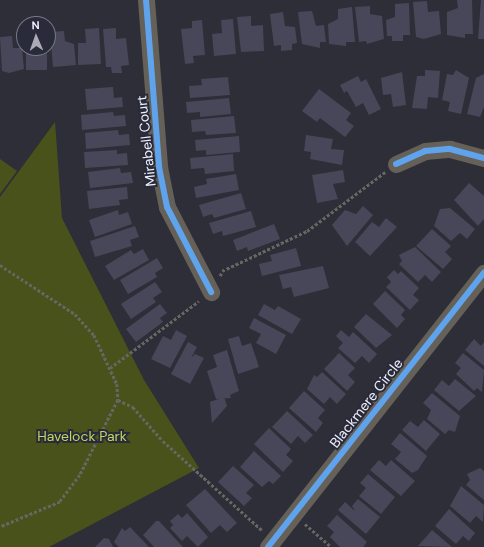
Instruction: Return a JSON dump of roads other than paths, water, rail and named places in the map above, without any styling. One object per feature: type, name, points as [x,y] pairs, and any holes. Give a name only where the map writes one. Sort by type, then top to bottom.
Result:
[{"type":"street","name":"Mirabell Court","points":[[146,0],[159,167],[167,207],[211,292]]},
{"type":"street","points":[[396,164],[425,151],[450,149],[484,158]]},
{"type":"street","name":"Blackmere Circle","points":[[271,544],[484,273]]},
{"type":"park label","name":"Havelock Park","points":[[82,436]]}]
